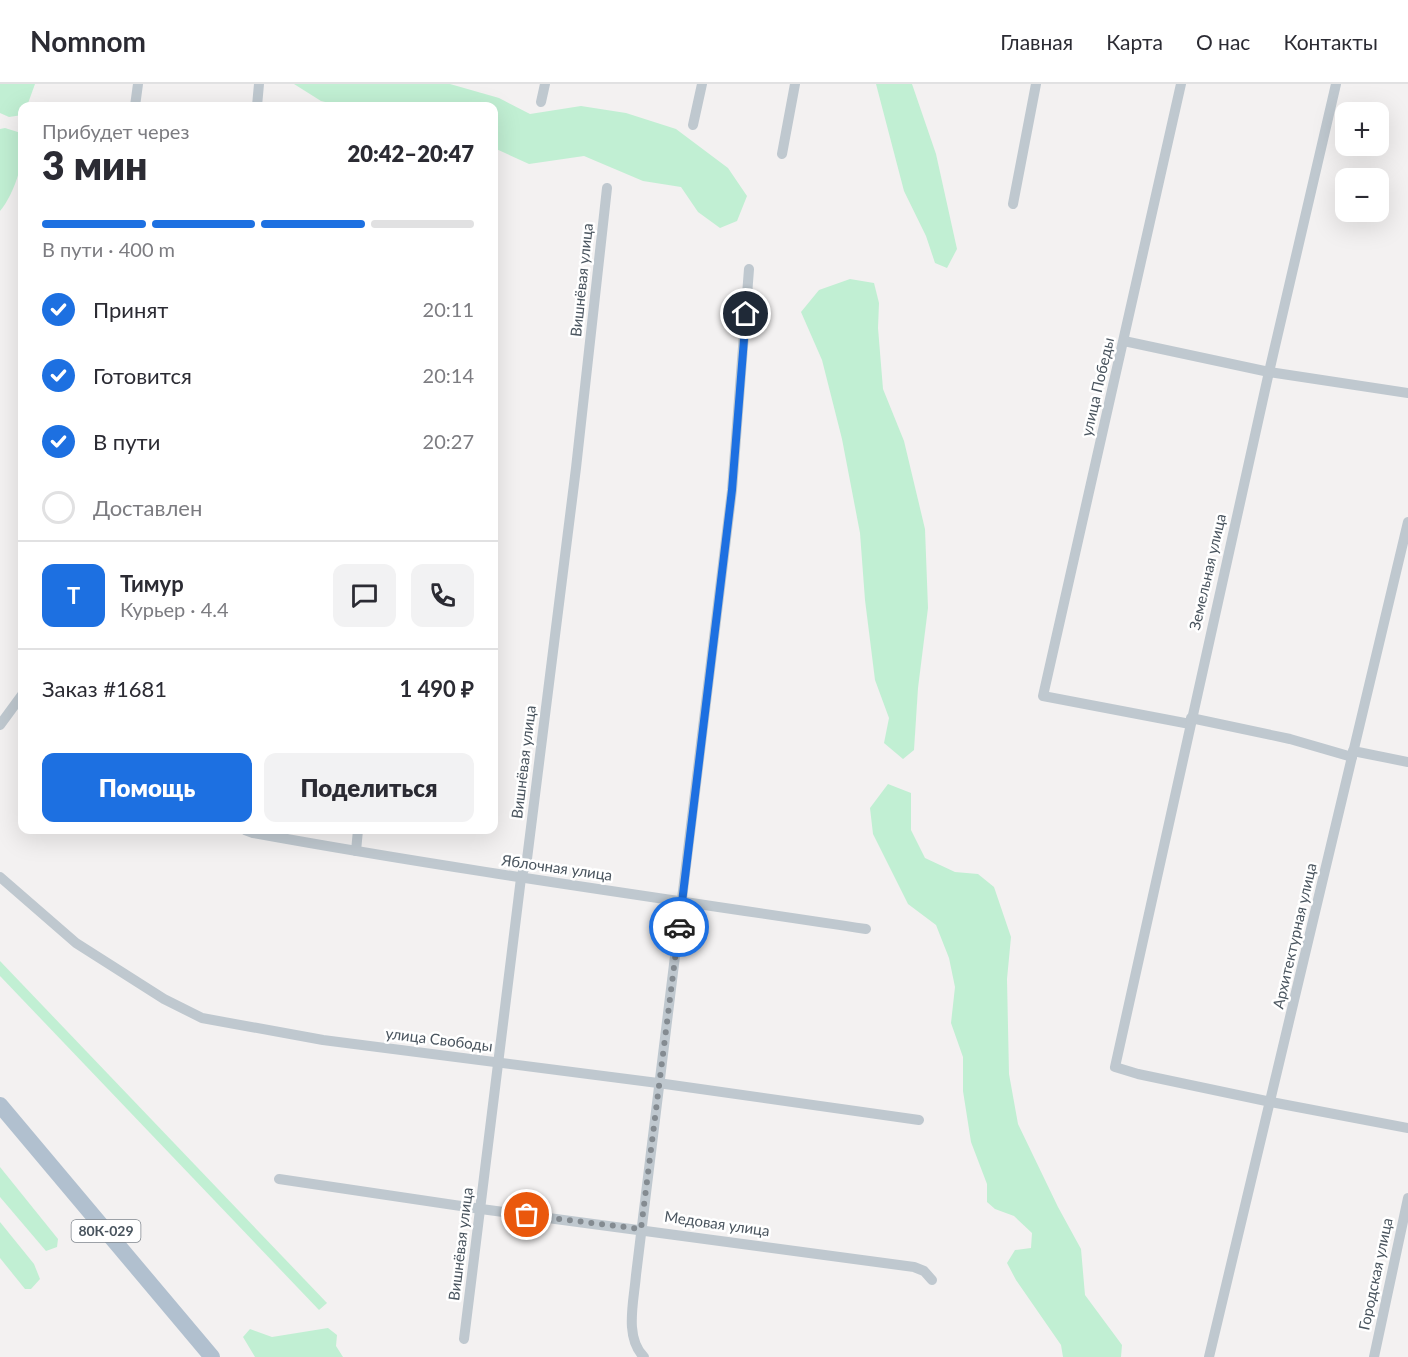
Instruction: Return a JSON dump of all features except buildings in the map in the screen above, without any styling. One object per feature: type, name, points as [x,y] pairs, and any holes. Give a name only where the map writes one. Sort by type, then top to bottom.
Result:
[{"type":"main road","name":"80К-029","points":[[0,1105],[212,1357]]},
{"type":"street","points":[[136,102],[138,84]]},
{"type":"street","points":[[257,102],[259,84]]},
{"type":"street","points":[[541,102],[545,84]]},
{"type":"street","points":[[693,125],[702,84]]},
{"type":"street","points":[[782,154],[795,84]]},
{"type":"street","points":[[1013,204],[1036,84]]},
{"type":"street","name":"улица Победы","points":[[1181,84],[1043,696],[1190,721]]},
{"type":"street","name":"Земельная улица","points":[[1271,1102],[1115,1068],[1190,721],[1336,84]]},
{"type":"street","name":"Вишнёвая улица","points":[[464,1339],[576,468],[607,188]]},
{"type":"street","points":[[644,1357],[636,1349],[632,1333],[636,1275],[732,490],[750,269]]},
{"type":"street","points":[[1124,341],[1269,372],[1408,393]]},
{"type":"street","name":"Архитектурная улица","points":[[1209,1357],[1408,522]]},
{"type":"street","points":[[0,725],[18,702]]},
{"type":"street","points":[[1190,721],[1290,739],[1353,754],[1408,762]]},
{"type":"street","name":"Яблочная улица","points":[[258,834],[522,878],[866,929]]},
{"type":"street","points":[[356,852],[357,834]]},
{"type":"street","name":"улица Свободы","points":[[0,877],[76,943],[164,999],[202,1018],[323,1040],[658,1083],[919,1120]]},
{"type":"street","points":[[1271,1102],[1408,1128]]},
{"type":"street","name":"Медовая улица","points":[[279,1179],[481,1209],[914,1267],[924,1271],[932,1280]]},
{"type":"street","name":"Городская улица","points":[[1374,1357],[1408,1198]]},
{"type":"green space","points":[[0,84],[35,84],[28,102],[18,102],[18,116],[9,117],[0,113]]},
{"type":"green space","points":[[294,84],[450,84],[499,98],[530,114],[581,106],[626,113],[676,129],[728,168],[747,196],[737,221],[720,228],[698,212],[681,187],[643,181],[584,156],[529,164],[498,150],[498,102],[321,101]]},
{"type":"green space","points":[[876,84],[912,84],[936,154],[957,249],[947,268],[935,263],[926,236],[904,191]]},
{"type":"green space","points":[[5,128],[18,132],[18,174],[0,211],[0,129]]},
{"type":"green space","points":[[850,279],[874,283],[879,303],[878,328],[883,389],[904,441],[925,529],[928,608],[918,688],[914,750],[903,759],[884,743],[889,718],[875,680],[865,600],[860,533],[842,439],[822,360],[801,312],[819,290]]},
{"type":"green space","points":[[888,784],[911,793],[911,830],[925,858],[955,872],[978,874],[994,887],[1011,937],[1007,979],[1009,1074],[1018,1124],[1081,1249],[1085,1295],[1122,1345],[1121,1357],[1063,1357],[1061,1345],[1016,1280],[1007,1263],[1015,1250],[1031,1248],[1032,1233],[1014,1216],[995,1209],[987,1202],[987,1184],[971,1142],[963,1091],[963,1057],[951,1023],[955,987],[949,958],[936,925],[908,904],[873,834],[870,808]]},
{"type":"green space","points":[[0,961],[327,1303],[319,1310],[0,976]]},
{"type":"green space","points":[[0,1167],[58,1239],[57,1247],[46,1251],[0,1197]]},
{"type":"green space","points":[[0,1222],[34,1264],[40,1279],[31,1289],[25,1289],[0,1258]]},
{"type":"green space","points":[[328,1328],[337,1335],[336,1346],[343,1357],[255,1357],[243,1337],[250,1329],[272,1337]]},
{"type":"way so far","points":[[527,1215],[641,1229],[679,927]]},
{"type":"route","points":[[679,927],[732,490],[746,314]]}]
